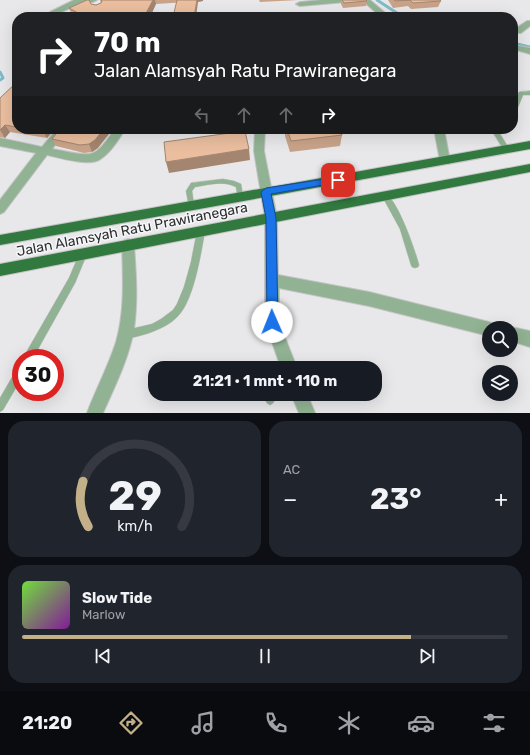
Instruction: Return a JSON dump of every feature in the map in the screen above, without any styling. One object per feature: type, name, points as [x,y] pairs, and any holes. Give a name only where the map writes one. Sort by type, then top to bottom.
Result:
[{"type":"highway","name":"Jalan Alamsyah Ratu Prawiranegara","points":[[0,240],[530,145]]},
{"type":"highway","name":"Jalan Alamsyah Ratu Prawiranegara","points":[[0,270],[530,168]]},
{"type":"street","points":[[300,4],[346,0]]},
{"type":"street","points":[[366,0],[380,12]]},
{"type":"street","points":[[54,12],[77,2],[95,2]]},
{"type":"street","points":[[518,31],[530,23]]},
{"type":"street","points":[[518,48],[530,50]]},
{"type":"street","points":[[1,206],[59,134]]},
{"type":"street","points":[[0,142],[82,158],[96,157],[107,147],[116,134]]},
{"type":"street","points":[[260,134],[259,147],[271,218],[272,322],[283,361]]},
{"type":"street","points":[[440,134],[445,161]]},
{"type":"street","points":[[96,413],[125,334],[129,296],[128,245]]},
{"type":"street","points":[[272,280],[369,299],[482,326]]},
{"type":"street","points":[[518,336],[530,339]]},
{"type":"street","points":[[302,401],[307,413]]},
{"type":"lane","points":[[518,98],[520,93],[530,93]]},
{"type":"lane","points":[[497,134],[507,150]]},
{"type":"lane","points":[[191,205],[190,191],[193,185],[226,181],[235,183],[239,186],[240,196]]},
{"type":"lane","points":[[385,196],[400,218],[408,237],[415,266]]},
{"type":"lane","points":[[125,334],[145,331],[160,325],[177,312],[197,256],[200,231]]},
{"type":"lane","points":[[33,349],[72,280],[83,254]]},
{"type":"lane","points":[[0,407],[12,386]]},
{"type":"building","points":[[87,0],[89,0],[91,4],[96,5],[101,3],[101,0],[153,0],[147,12],[76,12],[69,8]]},
{"type":"building","points":[[177,0],[197,0],[195,12],[174,12]]},
{"type":"building","points":[[342,0],[366,0],[367,1],[344,3]]},
{"type":"building","points":[[410,0],[440,0],[441,1],[413,3]]},
{"type":"building","points":[[12,87],[12,126],[5,125],[0,130],[0,98]]},
{"type":"building","points":[[56,134],[100,134],[89,144],[80,145],[52,139]]},
{"type":"building","points":[[223,134],[246,134],[249,149],[166,162],[164,142]]},
{"type":"building","points":[[289,134],[342,135],[291,141]]},
{"type":"waterway","points":[[377,0],[395,12]]},
{"type":"waterway","points":[[518,44],[530,47]]},
{"type":"waterway","points":[[0,72],[3,78],[0,80]]},
{"type":"route","points":[[272,322],[271,218],[266,192],[338,180]]}]
